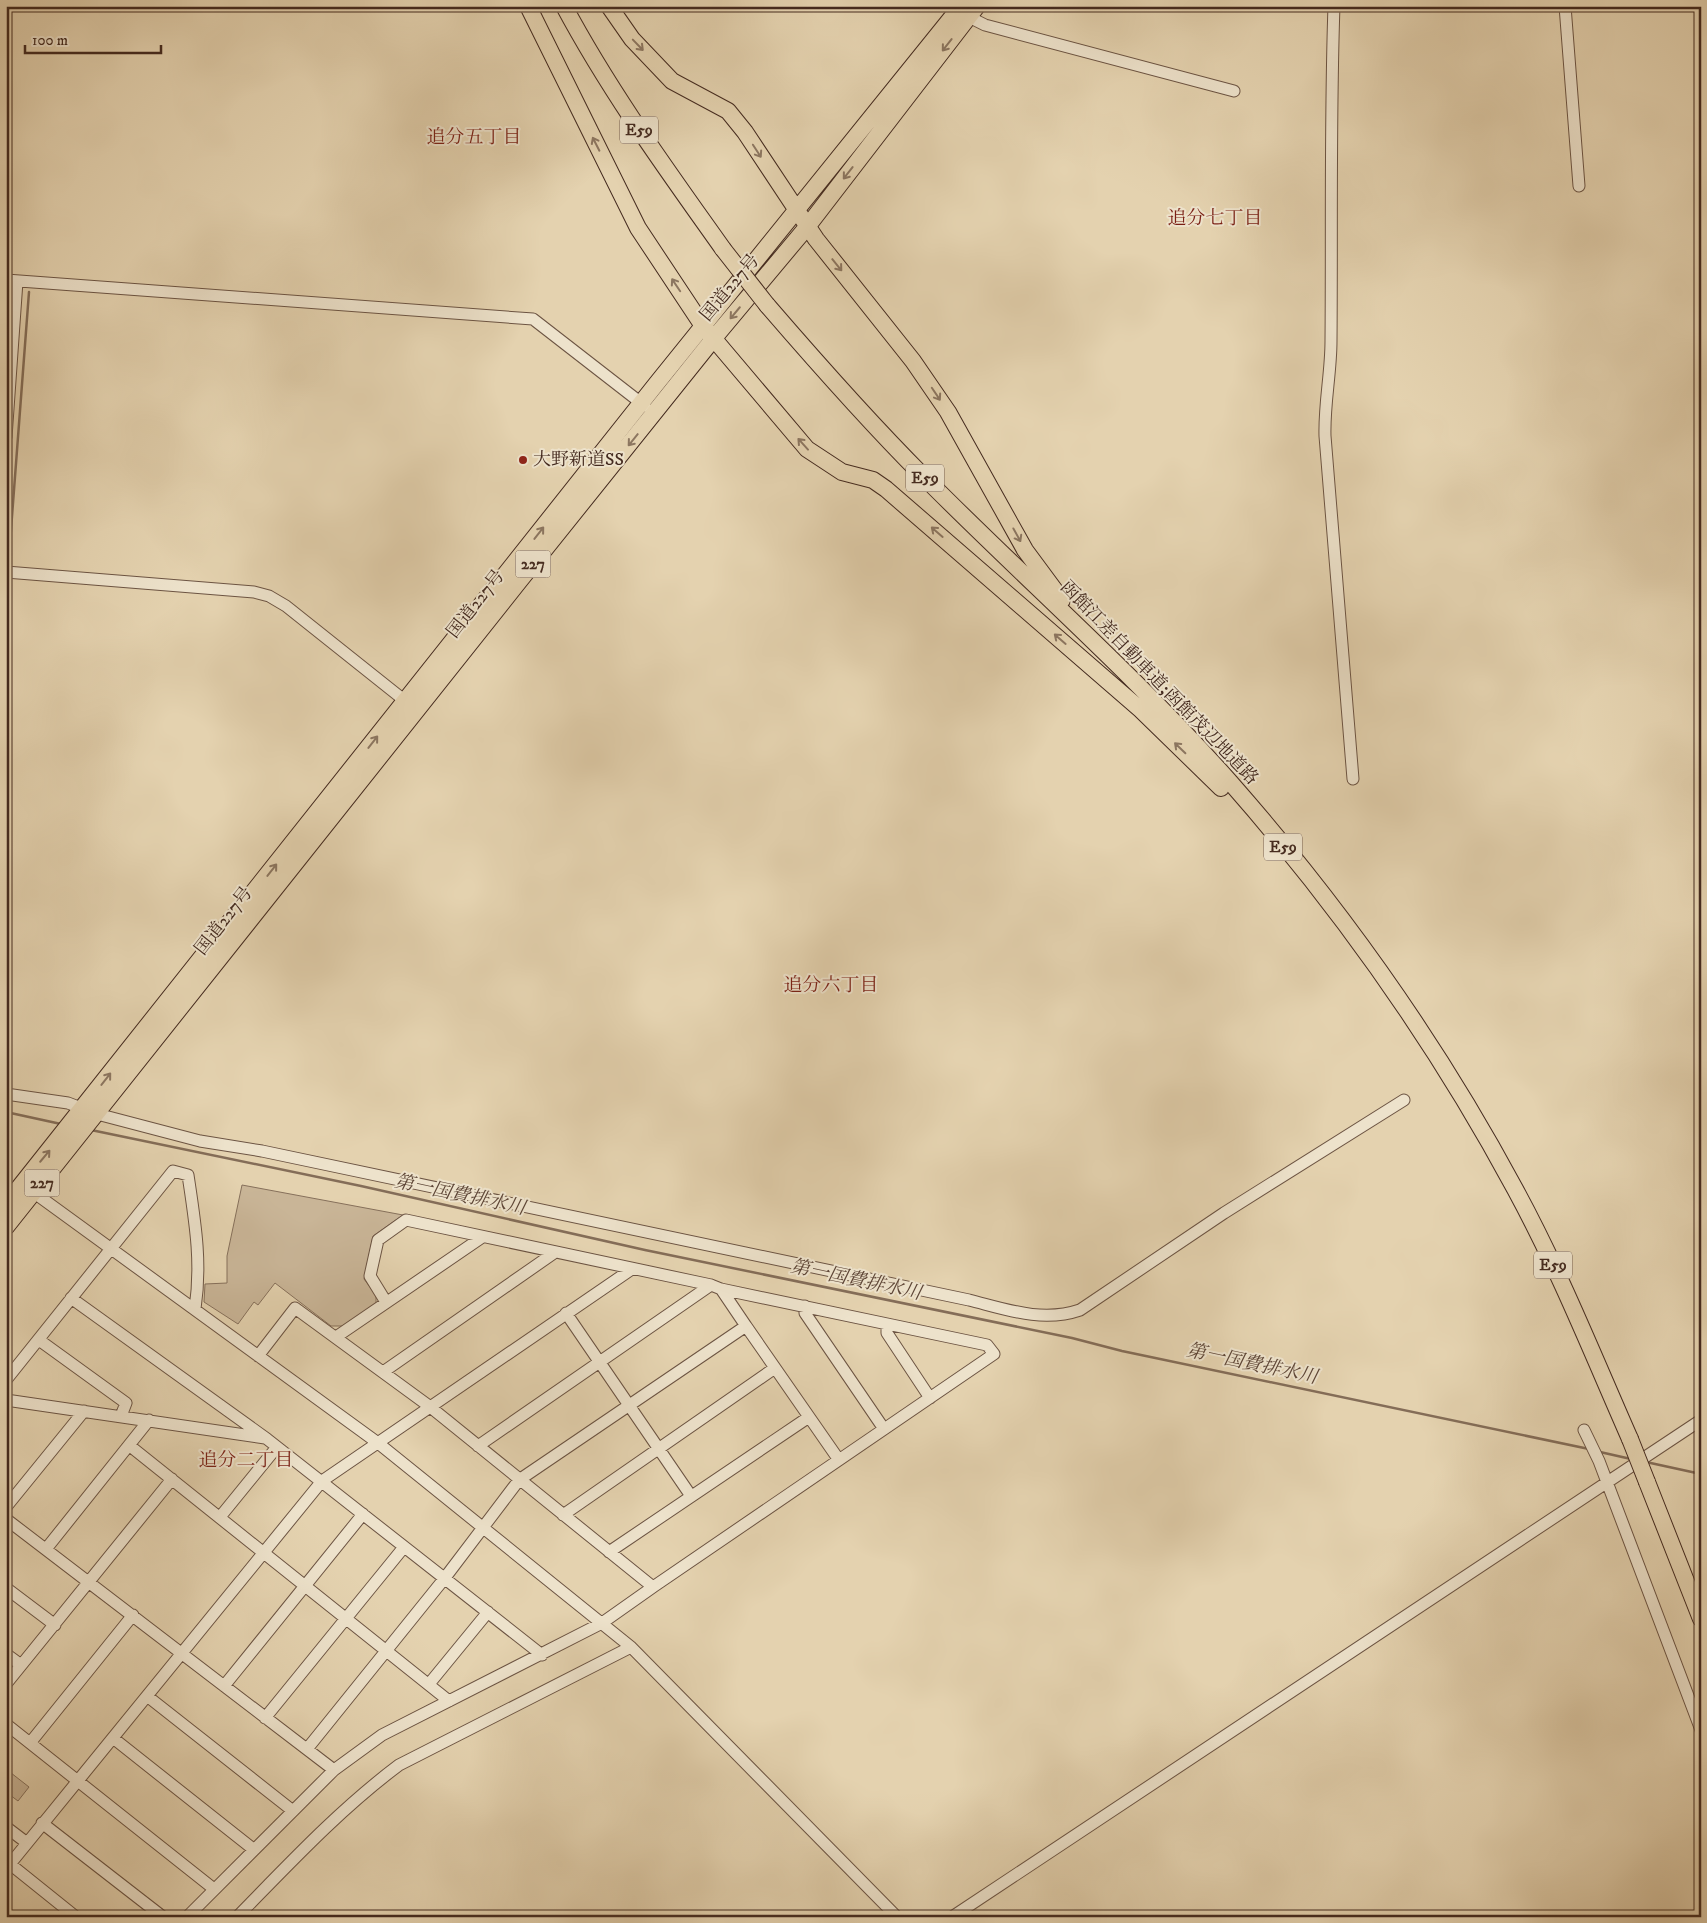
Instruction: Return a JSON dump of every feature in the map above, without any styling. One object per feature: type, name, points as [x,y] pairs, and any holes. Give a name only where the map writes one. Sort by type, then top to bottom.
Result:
[{"type":"highway","points":[[528,6],[638,228],[709,332],[807,449],[842,472],[872,480],[886,489],[1223,782]]},
{"type":"highway","name":"函館江差自動車道;函館茂辺地道路","points":[[564,6],[583,42],[646,142],[723,249],[767,305],[921,474],[1186,735],[1223,782],[1320,892],[1360,944],[1445,1069],[1516,1190],[1555,1268],[1630,1439],[1701,1619]]},
{"type":"highway","points":[[609,6],[632,39],[672,81],[728,111],[745,132],[807,226],[913,361],[948,412],[1025,550],[1092,642]]},
{"type":"highway","name":"国道227号","points":[[709,332],[807,226],[969,10]]},
{"type":"highway","name":"国道227号","points":[[6,1228],[28,1188],[709,332],[797,211],[969,10]]},
{"type":"highway","name":"国道227号","points":[[6,1204],[28,1188]]},
{"type":"street","points":[[1334,6],[1331,91],[1331,347],[1324,410],[1353,779]]},
{"type":"street","points":[[1565,6],[1579,186]]},
{"type":"street","points":[[969,10],[985,25],[1234,91]]},
{"type":"street","points":[[6,437],[12,281],[533,319],[648,408]]},
{"type":"street","points":[[9,572],[254,592],[269,596],[286,606],[411,706]]},
{"type":"street","points":[[6,1094],[68,1104],[86,1115],[200,1141],[262,1151],[1019,1312],[1054,1316],[1080,1310],[1224,1213],[1404,1100]]},
{"type":"street","points":[[6,1380],[173,1171],[188,1175],[199,1256],[200,1279],[195,1309]]},
{"type":"street","points":[[28,1188],[378,1443],[631,1647],[897,1917]]},
{"type":"street","points":[[187,1917],[334,1770],[382,1735],[602,1623],[994,1354],[987,1345],[481,1238],[406,1220],[378,1240],[370,1276],[386,1302]]},
{"type":"street","points":[[336,1337],[481,1238]]},
{"type":"street","points":[[383,1372],[554,1253]]},
{"type":"street","points":[[76,1917],[8,1866],[322,1481],[429,1406],[632,1269]]},
{"type":"street","points":[[716,1287],[746,1326],[839,1460]]},
{"type":"street","points":[[478,1446],[599,1362],[716,1287]]},
{"type":"street","points":[[71,1298],[267,1439],[542,1655]]},
{"type":"street","points":[[806,1306],[805,1314],[884,1429]]},
{"type":"street","points":[[258,1356],[295,1308],[429,1406],[653,1587]]},
{"type":"street","points":[[566,1313],[692,1496]]},
{"type":"street","points":[[887,1324],[887,1333],[930,1398]]},
{"type":"street","points":[[307,1749],[444,1579],[519,1480],[746,1326]]},
{"type":"street","points":[[39,1340],[126,1403],[121,1416]]},
{"type":"street","points":[[563,1515],[775,1368]]},
{"type":"street","points":[[6,1400],[267,1439]]},
{"type":"street","points":[[6,1507],[84,1411]]},
{"type":"street","points":[[609,1552],[809,1417]]},
{"type":"street","points":[[46,1549],[149,1420]]},
{"type":"street","points":[[952,1917],[1701,1420]]},
{"type":"street","points":[[1584,1430],[1598,1461],[1701,1730]]},
{"type":"street","points":[[130,1446],[449,1701]]},
{"type":"street","points":[[220,1517],[277,1447]]},
{"type":"street","points":[[6,1684],[172,1479]]},
{"type":"street","points":[[224,1686],[363,1514]]},
{"type":"street","points":[[6,1520],[182,1652],[334,1770]]},
{"type":"street","points":[[265,1718],[404,1547]]},
{"type":"street","points":[[6,1588],[55,1625]]},
{"type":"street","points":[[429,1684],[488,1612]]},
{"type":"street","points":[[30,1743],[133,1615]]},
{"type":"street","points":[[237,1917],[328,1824],[366,1790],[399,1765],[631,1647]]},
{"type":"street","points":[[6,1654],[21,1665]]},
{"type":"street","points":[[147,1696],[293,1811]]},
{"type":"street","points":[[6,1724],[214,1889]]},
{"type":"street","points":[[113,1738],[253,1849]]},
{"type":"street","points":[[42,1823],[163,1917]]},
{"type":"street","points":[[6,1827],[27,1843]]},
{"type":"shaded area","points":[[242,1185],[403,1215],[373,1236],[364,1279],[376,1295],[376,1303],[344,1326],[331,1326],[275,1283],[258,1305],[254,1302],[238,1324],[204,1302],[205,1284],[227,1283],[227,1256]]},
{"type":"shaded area","points":[[6,1769],[29,1787],[18,1801],[6,1792]]},
{"type":"waterway","points":[[8,569],[29,292]]},
{"type":"waterway","points":[[6,586],[7,575]]},
{"type":"waterway","name":"第一国費排水川","points":[[6,1112],[61,1124]]},
{"type":"waterway","name":"第一国費排水川","points":[[91,1130],[361,1186],[645,1250],[1072,1338],[1122,1351],[1589,1449]]},
{"type":"waterway","name":"第一国費排水川","points":[[1600,1452],[1631,1459]]},
{"type":"waterway","name":"第一国費排水川","points":[[1646,1462],[1701,1474]]},
{"type":"place","name":"大野新道SS","points":[[523,460]]},
{"type":"district","name":"追分五丁目","points":[[474,137]]},
{"type":"district","name":"追分七丁目","points":[[1215,218]]},
{"type":"district","name":"追分六丁目","points":[[831,985]]},
{"type":"district","name":"追分二丁目","points":[[246,1460]]}]
